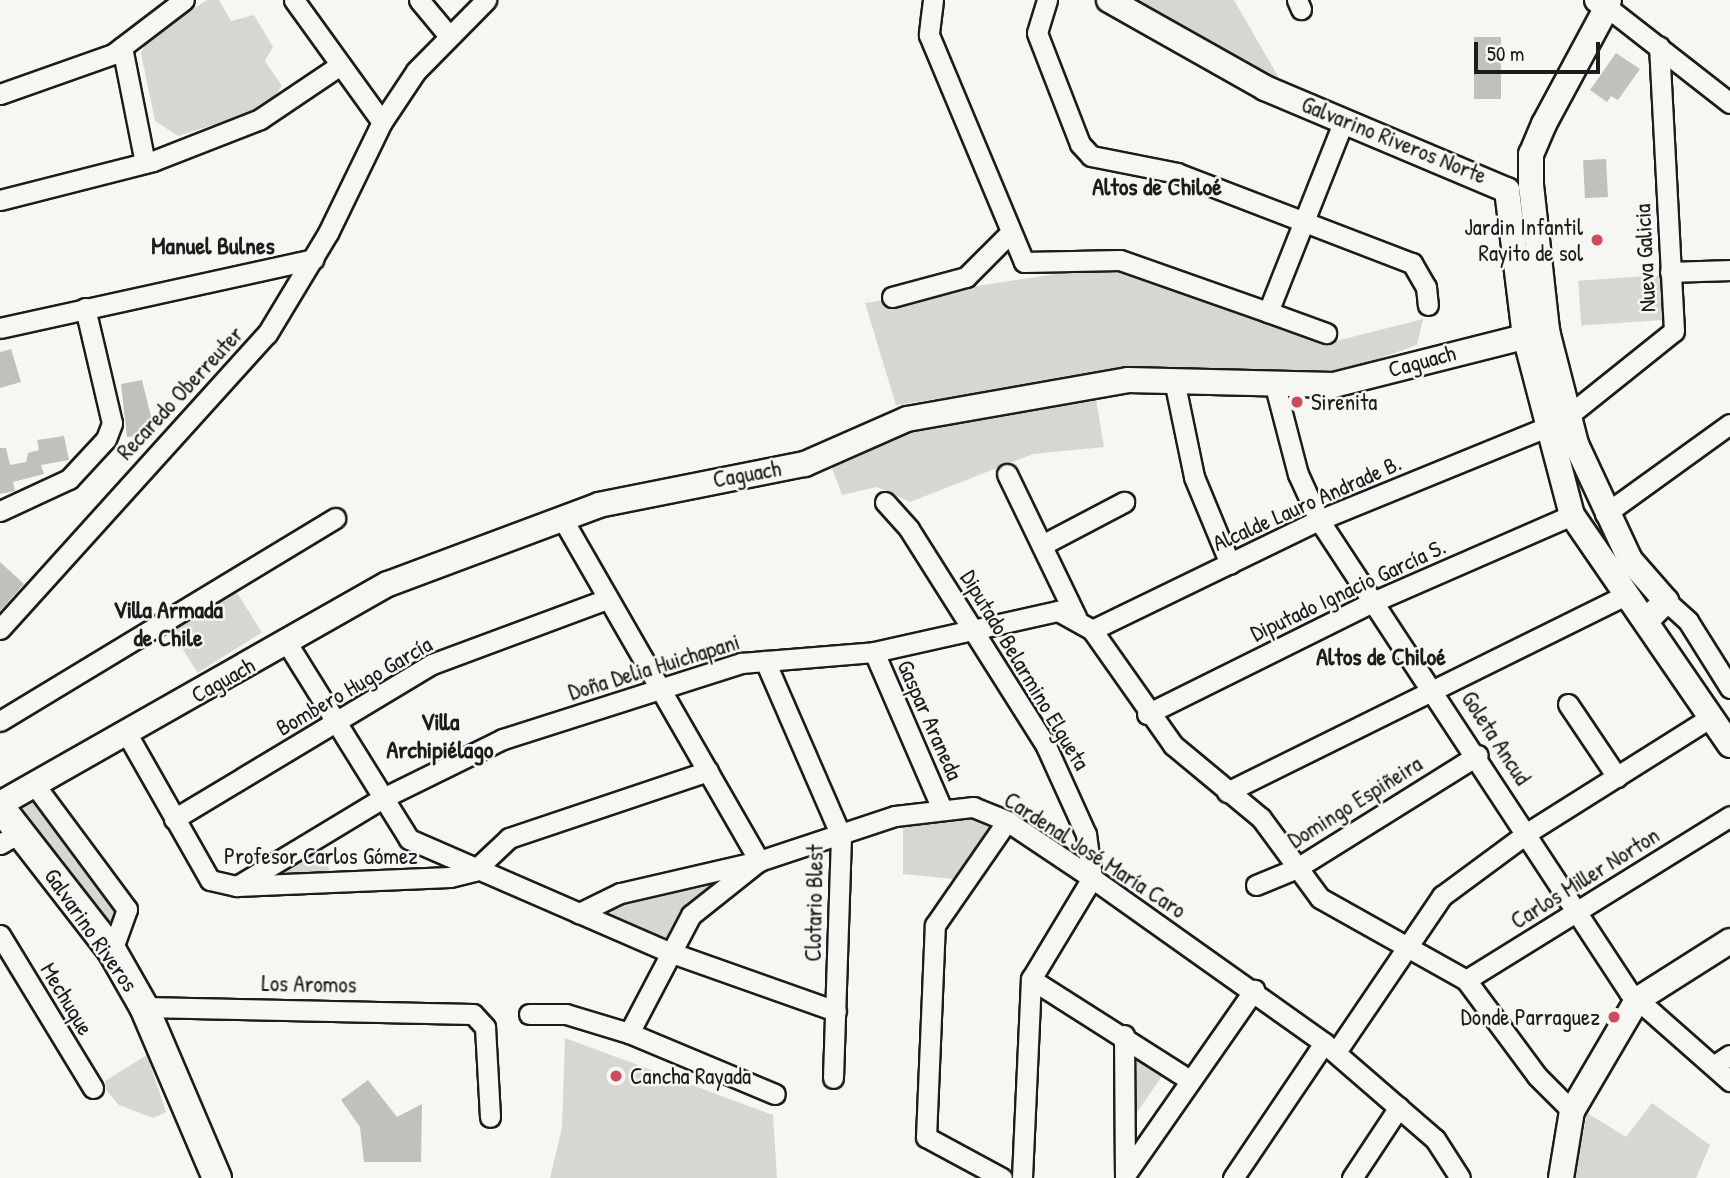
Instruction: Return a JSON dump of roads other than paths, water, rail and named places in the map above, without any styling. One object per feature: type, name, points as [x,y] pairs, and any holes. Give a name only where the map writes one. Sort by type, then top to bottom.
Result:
[{"type":"main road","name":"Galvarino Riveros","points":[[0,805],[10,838],[112,951],[144,1007],[216,1178]]},
{"type":"street","points":[[4,91],[86,66],[122,47],[184,0]]},
{"type":"street","points":[[294,0],[382,122]]},
{"type":"street","points":[[419,0],[449,36]]},
{"type":"street","name":"Recaredo Oberreuter","points":[[0,629],[230,382],[314,259],[382,122],[449,36],[486,0]]},
{"type":"street","points":[[933,0],[929,35],[1009,234],[1024,262],[1120,260],[1326,333]]},
{"type":"street","points":[[1047,0],[1037,33],[1080,144],[1091,156],[1177,173],[1412,263],[1426,287],[1428,305]]},
{"type":"street","name":"Galvarino Riveros Norte","points":[[1110,0],[1265,89],[1507,190],[1536,333],[1545,428],[1572,515],[1624,596],[1647,620],[1730,745]]},
{"type":"street","points":[[1727,676],[1688,621],[1630,561],[1605,514],[1536,333],[1531,154],[1605,2],[1730,103]]},
{"type":"street","name":"Nueva Galicia","points":[[1569,415],[1674,331],[1659,46]]},
{"type":"street","points":[[122,47],[145,163]]},
{"type":"street","points":[[0,200],[145,163],[260,119],[340,65]]},
{"type":"street","points":[[1268,312],[1344,120]]},
{"type":"street","points":[[892,297],[966,277],[1009,234]]},
{"type":"street","points":[[0,328],[314,259]]},
{"type":"street","points":[[1670,272],[1730,270]]},
{"type":"street","points":[[0,511],[69,479],[106,439],[112,423],[85,308]]},
{"type":"street","name":"Caguach","points":[[0,805],[388,584],[562,518],[685,485],[805,464],[908,419],[1128,380],[1275,386],[1334,385],[1536,333]]},
{"type":"street","points":[[1174,380],[1194,477],[1230,564]]},
{"type":"street","name":"Goleta Ancud","points":[[1275,386],[1298,474],[1319,520],[1432,685],[1576,913],[1637,1000],[1723,1060],[1730,1082]]},
{"type":"street","points":[[1605,514],[1730,424]]},
{"type":"street","name":"Alcalde Lauro Andrade B.","points":[[1092,630],[1319,520],[1545,428]]},
{"type":"street","points":[[1007,474],[1076,617],[1092,630],[1147,714],[1227,792],[1262,818],[1320,898],[1466,981],[1537,1076],[1572,1111]]},
{"type":"street","name":"Diputado Belarmino Elgueta","points":[[885,502],[975,631],[1070,793],[1086,834],[1092,878]]},
{"type":"street","points":[[1042,545],[1124,502]]},
{"type":"street","name":"Diputado Ignacio García S.","points":[[1147,714],[1375,601],[1572,515]]},
{"type":"street","points":[[0,722],[335,518]]},
{"type":"street","points":[[562,518],[759,861],[620,893],[579,913]]},
{"type":"street","points":[[1227,792],[1432,685],[1624,596]]},
{"type":"street","name":"Bombero Hugo García","points":[[174,819],[338,723],[432,664],[607,599]]},
{"type":"street","points":[[1647,620],[1666,601]]},
{"type":"street","name":"Doña Delia Huichapani","points":[[237,886],[383,798],[503,739],[659,688],[765,661],[874,652],[975,631],[1043,612],[1076,617]]},
{"type":"street","points":[[288,643],[409,839],[474,871],[669,952],[836,1011]]},
{"type":"street","name":"Gaspar Araneda","points":[[874,652],[941,807]]},
{"type":"street","name":"Clotario Blest","points":[[765,661],[841,836],[833,1078]]},
{"type":"street","points":[[1568,704],[1617,777]]},
{"type":"street","points":[[1233,1178],[1442,897],[1527,833],[1711,717]]},
{"type":"street","name":"Profesor Carlos Gómez","points":[[127,734],[210,880],[237,886],[430,881],[474,871]]},
{"type":"street","name":"Domingo Espiñeira","points":[[1256,885],[1297,868],[1478,755]]},
{"type":"street","points":[[474,871],[509,838],[708,771]]},
{"type":"street","points":[[34,784],[127,909],[112,951]]},
{"type":"street","name":"Cardenal José María Caro","points":[[629,1033],[669,952],[706,899],[759,861],[783,849],[841,836],[941,807],[973,807],[1007,821],[1092,878],[1254,990],[1330,1047],[1436,1139],[1460,1178]]},
{"type":"street","name":"Carlos Miller Norton","points":[[1466,981],[1730,816]]},
{"type":"street","points":[[1002,1178],[926,1137],[935,925],[1007,821]]},
{"type":"street","points":[[1022,1178],[1031,979],[1092,878]]},
{"type":"street","name":"Mechuque","points":[[1,940],[93,1088]]},
{"type":"street","points":[[1561,1178],[1572,1111],[1637,1000],[1730,941]]},
{"type":"street","points":[[1031,979],[1124,1035],[1188,1079]]},
{"type":"street","points":[[1125,1176],[1188,1079],[1254,990]]},
{"type":"street","name":"Los Aromos","points":[[144,1007],[473,1014],[485,1027],[490,1117]]},
{"type":"street","points":[[529,1014],[566,1014],[629,1033],[775,1094]]},
{"type":"street","points":[[1124,1035],[1125,1176]]},
{"type":"street","points":[[1352,1178],[1399,1107]]},
{"type":"place","name":"Jardin Infantil Rayito de sol","points":[[1597,240]]},
{"type":"place","name":"Sirenita","points":[[1297,402]]},
{"type":"place","name":"Donde Parraguez","points":[[1614,1017]]},
{"type":"place","name":"Cancha Rayada","points":[[616,1076]]},
{"type":"district","name":"Altos de Chiloé","points":[[1157,187]]},
{"type":"district","name":"Manuel Bulnes","points":[[213,246]]},
{"type":"district","name":"Villa Armada de Chile","points":[[168,624]]},
{"type":"district","name":"Altos de Chiloé","points":[[1381,657]]},
{"type":"district","name":"Villa Archipiélago","points":[[440,736]]}]
